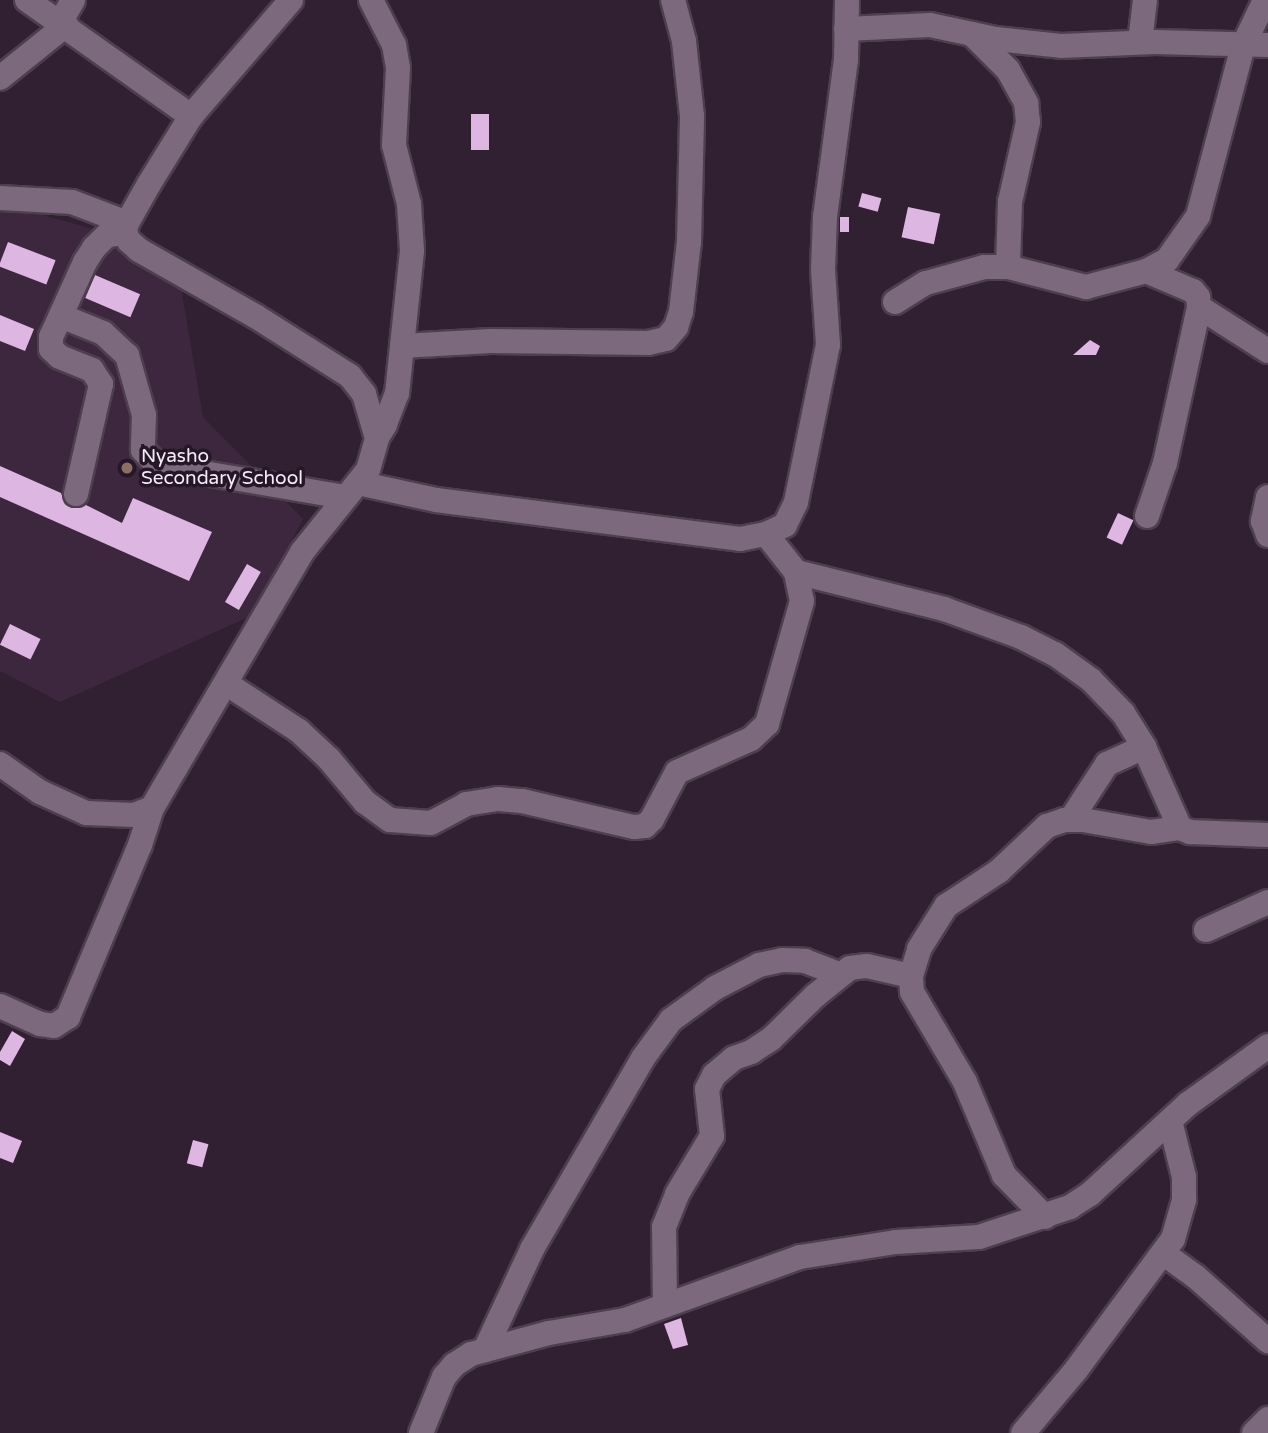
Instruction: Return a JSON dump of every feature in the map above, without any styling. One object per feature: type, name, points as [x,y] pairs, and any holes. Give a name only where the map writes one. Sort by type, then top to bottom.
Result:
[{"type":"street","points":[[27,0],[66,15],[191,116]]},
{"type":"street","points":[[76,494],[102,384],[92,370],[73,364],[51,349],[51,337],[85,261],[94,248],[107,234],[126,228],[191,116],[292,0]]},
{"type":"street","points":[[0,1006],[40,1024],[54,1026],[68,1017],[140,845],[152,807],[302,552],[368,470],[377,438],[397,394],[412,251],[409,204],[394,145],[398,68],[394,45],[370,0]]},
{"type":"street","points":[[402,346],[454,341],[648,343],[666,339],[676,327],[681,312],[690,242],[692,128],[684,41],[673,0]]},
{"type":"street","points":[[61,316],[103,333],[127,355],[144,415],[143,450],[157,465],[740,539],[766,534],[785,525],[796,502],[828,345],[823,270],[825,217],[846,60],[847,0]]},
{"type":"street","points":[[1140,42],[1145,0]]},
{"type":"street","points":[[895,302],[926,283],[954,273],[1008,267],[1086,287],[1146,271],[1167,260],[1198,216],[1243,46],[1265,0]]},
{"type":"street","points":[[0,78],[66,15]]},
{"type":"street","points":[[846,29],[930,24],[1028,44],[1140,42],[1268,45]]},
{"type":"street","points":[[969,32],[1008,70],[1026,103],[1028,122],[1010,202],[1008,267]]},
{"type":"street","points":[[0,198],[72,202],[126,228]]},
{"type":"street","points":[[126,228],[129,241],[139,250],[255,316],[350,376],[364,394],[377,438]]},
{"type":"street","points":[[1146,271],[1193,292],[1198,297],[1199,307],[1165,463],[1147,516]]},
{"type":"street","points":[[1199,307],[1268,351]]},
{"type":"street","points":[[1268,497],[1263,521],[1268,535]]},
{"type":"street","points":[[226,684],[299,731],[329,759],[365,802],[390,820],[430,822],[466,804],[498,799],[522,800],[634,827],[645,825],[652,819],[677,772],[751,739],[767,724],[802,601],[796,572],[766,534]]},
{"type":"street","points":[[796,572],[944,609],[1021,636],[1066,661],[1091,680],[1123,713],[1144,747],[1180,828]]},
{"type":"street","points":[[1071,819],[1107,764],[1144,747]]},
{"type":"street","points":[[0,764],[40,792],[86,813],[134,816],[152,807]]},
{"type":"street","points":[[1045,1217],[1004,1175],[965,1082],[912,992],[911,976],[919,949],[946,906],[999,871],[1047,826],[1071,819],[1151,832],[1180,828],[1190,832],[1268,835]]},
{"type":"street","points":[[1206,930],[1268,902]]},
{"type":"street","points":[[485,1350],[532,1250],[643,1058],[671,1020],[715,988],[758,965],[782,960],[806,961],[839,974]]},
{"type":"street","points":[[665,1305],[664,1227],[677,1194],[712,1136],[707,1088],[715,1074],[734,1058],[751,1052],[771,1039],[839,974],[850,968],[867,966],[911,976]]},
{"type":"street","points":[[421,1433],[444,1377],[454,1365],[485,1350],[550,1333],[625,1320],[800,1257],[896,1242],[979,1237],[1070,1207],[1090,1194],[1170,1121],[1268,1046]]},
{"type":"street","points":[[1023,1433],[1084,1361],[1163,1253],[1179,1225],[1184,1199],[1184,1177],[1170,1121]]},
{"type":"street","points":[[1163,1253],[1195,1276],[1268,1341]]},
{"type":"street","points":[[1254,1433],[1268,1419]]},
{"type":"shaded area","name":"Nyasho Secondary School","points":[[0,203],[175,252],[203,417],[303,519],[253,615],[60,702],[0,671]]},
{"type":"building","points":[[471,114],[489,114],[489,150],[471,150]]},
{"type":"building","points":[[862,193],[881,198],[878,212],[858,207]]},
{"type":"building","points":[[908,207],[940,214],[934,244],[902,237]]},
{"type":"building","points":[[840,217],[849,217],[849,232],[840,232]]},
{"type":"building","points":[[8,242],[56,260],[46,285],[0,267]]},
{"type":"building","points":[[95,275],[140,294],[130,317],[85,298]]},
{"type":"building","points":[[0,315],[34,329],[25,351],[0,341]]},
{"type":"building","points":[[1090,340],[1100,346],[1096,355],[1073,355]]},
{"type":"building","points":[[0,466],[61,493],[65,504],[72,508],[86,505],[122,523],[133,498],[212,532],[189,581],[0,497]]},
{"type":"building","points":[[1118,513],[1133,520],[1122,545],[1107,537]]},
{"type":"building","points":[[247,564],[261,572],[239,610],[225,602]]},
{"type":"building","points":[[10,624],[41,639],[30,660],[0,645]]},
{"type":"building","points":[[12,1031],[25,1039],[10,1066],[0,1060],[0,1052]]},
{"type":"building","points":[[0,1132],[22,1141],[13,1163],[0,1158]]},
{"type":"building","points":[[193,1140],[208,1144],[202,1167],[187,1163]]},
{"type":"building","points":[[681,1318],[688,1345],[673,1349],[664,1324]]},
{"type":"place","name":"Nyasho Secondary School","points":[[127,468]]}]
